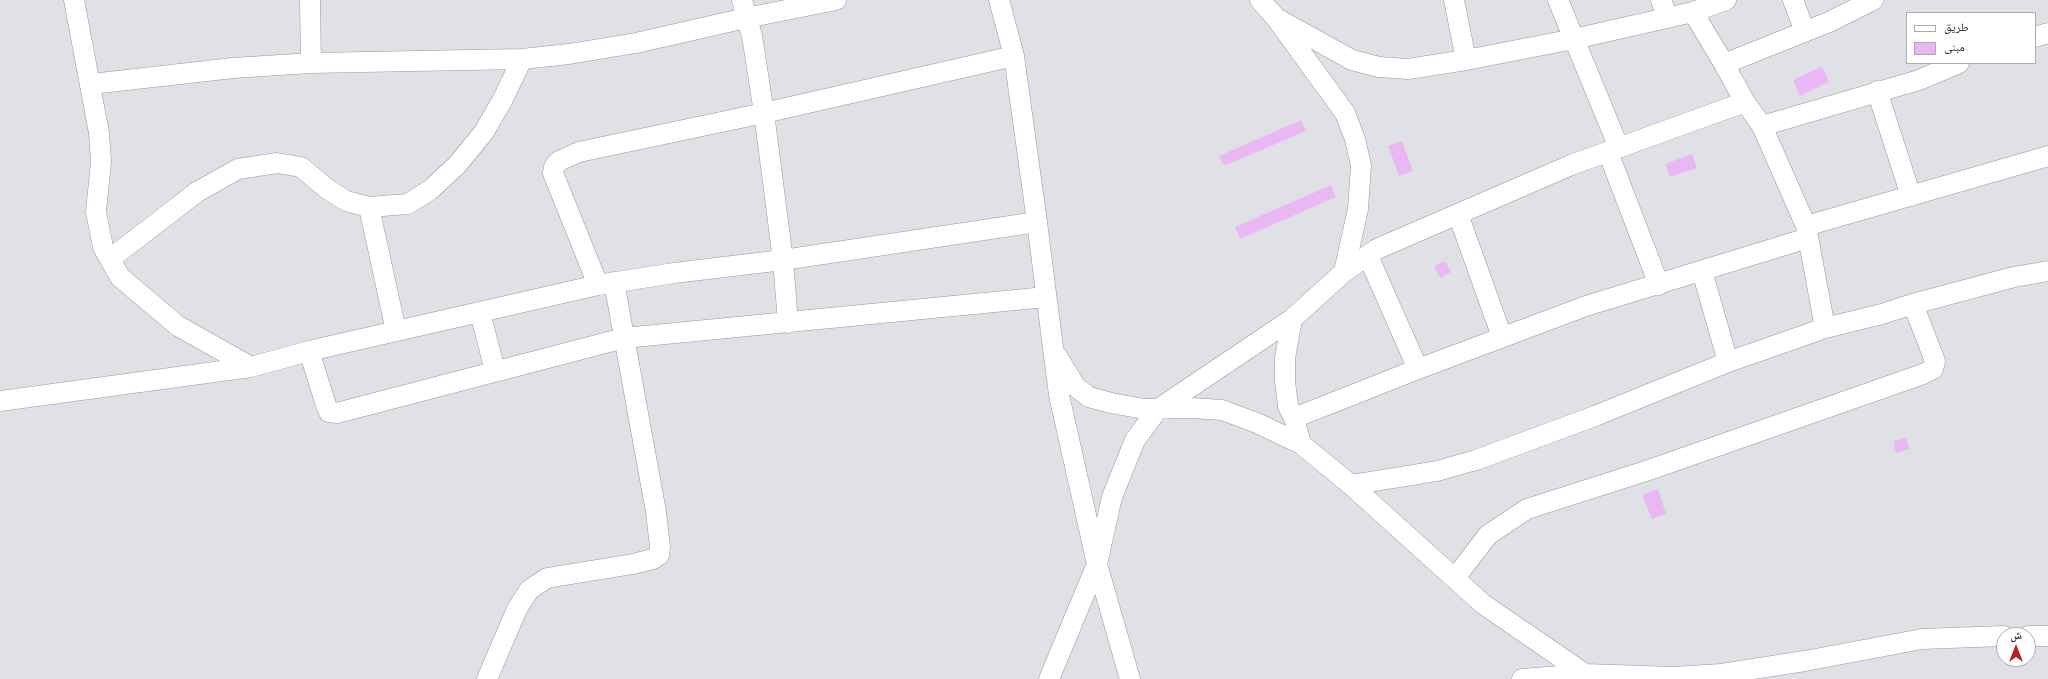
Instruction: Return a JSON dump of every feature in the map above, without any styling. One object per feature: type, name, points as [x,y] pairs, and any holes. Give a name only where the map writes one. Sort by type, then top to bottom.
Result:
[{"type":"street","points":[[74,0],[99,133],[101,162],[96,212],[103,247],[120,277],[178,326],[251,367]]},
{"type":"street","points":[[310,0],[311,63]]},
{"type":"street","points":[[91,84],[233,68],[311,63],[522,59],[569,54],[636,43],[744,9],[836,0]]},
{"type":"street","points":[[999,0],[1014,56],[1059,395],[1097,564],[1130,679]]},
{"type":"street","points":[[1260,0],[1276,18],[1345,113],[1355,139],[1361,165],[1360,191],[1358,209],[1344,272]]},
{"type":"street","points":[[1454,0],[1466,60]]},
{"type":"street","points":[[1558,0],[1574,39],[1614,150],[1660,284]]},
{"type":"street","points":[[1276,18],[1352,60],[1379,67],[1408,69],[1466,60],[1574,39],[1664,9],[1692,12],[1726,0]]},
{"type":"street","points":[[1793,0],[1805,32]]},
{"type":"street","points":[[1724,64],[1829,22],[1873,0]]},
{"type":"street","points":[[744,9],[752,36],[764,113],[783,260],[788,324]]},
{"type":"street","points":[[1692,12],[1745,102],[1762,126],[1807,232],[1825,328]]},
{"type":"street","points":[[2036,37],[2048,33]]},
{"type":"street","points":[[487,679],[517,609],[529,590],[547,578],[633,564],[653,559],[659,555],[660,547],[654,504],[624,338],[606,283],[553,173],[554,167],[559,161],[579,152],[764,113],[1014,56]]},
{"type":"street","points":[[110,259],[197,192],[238,169],[277,162],[301,167],[326,188],[346,202],[369,207],[408,204],[430,190],[457,165],[484,132],[503,99],[522,59]]},
{"type":"street","points":[[1762,126],[1877,91],[1919,80],[1957,64]]},
{"type":"street","points":[[1877,91],[1911,196]]},
{"type":"street","points":[[1049,679],[1097,564],[1112,497],[1135,440],[1158,408],[1292,319],[1344,272],[1377,249],[1571,165],[1745,102]]},
{"type":"street","points":[[1294,418],[1418,369],[1586,306],[1702,271],[1807,232],[1911,196],[2048,156]]},
{"type":"street","points":[[369,207],[396,331]]},
{"type":"street","points":[[1458,214],[1502,338]]},
{"type":"street","points":[[0,401],[251,367],[309,351],[606,283],[783,260],[1037,222]]},
{"type":"street","points":[[1368,256],[1418,369]]},
{"type":"street","points":[[1702,271],[1728,362]]},
{"type":"street","points":[[1351,485],[1436,472],[1476,460],[1595,416],[1728,362],[1825,328],[1882,314],[1913,304],[2014,277],[2048,271]]},
{"type":"street","points":[[309,351],[329,412],[337,413],[624,338],[788,324],[1046,297]]},
{"type":"street","points":[[1454,578],[1488,535],[1527,509],[1649,470],[1923,374],[1932,369],[1936,361],[1913,304]]},
{"type":"street","points":[[480,312],[495,371]]},
{"type":"street","points":[[1292,319],[1285,358],[1285,381],[1288,406],[1294,418],[1301,444]]},
{"type":"street","points":[[1052,347],[1076,387],[1089,397],[1130,407],[1222,410],[1257,423],[1301,444],[1351,485],[1483,604],[1585,674]]},
{"type":"street","points":[[1522,679],[1585,674],[1674,677],[1721,674],[1805,662],[1922,639],[1996,636]]},
{"type":"street","points":[[2036,636],[2048,636]]},
{"type":"building","points":[[1822,66],[1829,82],[1800,96],[1793,80]]},
{"type":"building","points":[[1301,120],[1306,131],[1224,166],[1219,156]]},
{"type":"building","points":[[1402,141],[1413,171],[1399,176],[1388,146]]},
{"type":"building","points":[[1692,154],[1697,168],[1670,177],[1665,164]]},
{"type":"building","points":[[1331,185],[1336,197],[1240,239],[1235,227]]},
{"type":"building","points":[[1445,261],[1451,272],[1440,278],[1434,266]]},
{"type":"building","points":[[1906,438],[1910,449],[1896,453],[1893,441]]},
{"type":"building","points":[[1658,489],[1666,514],[1652,519],[1642,495]]}]
